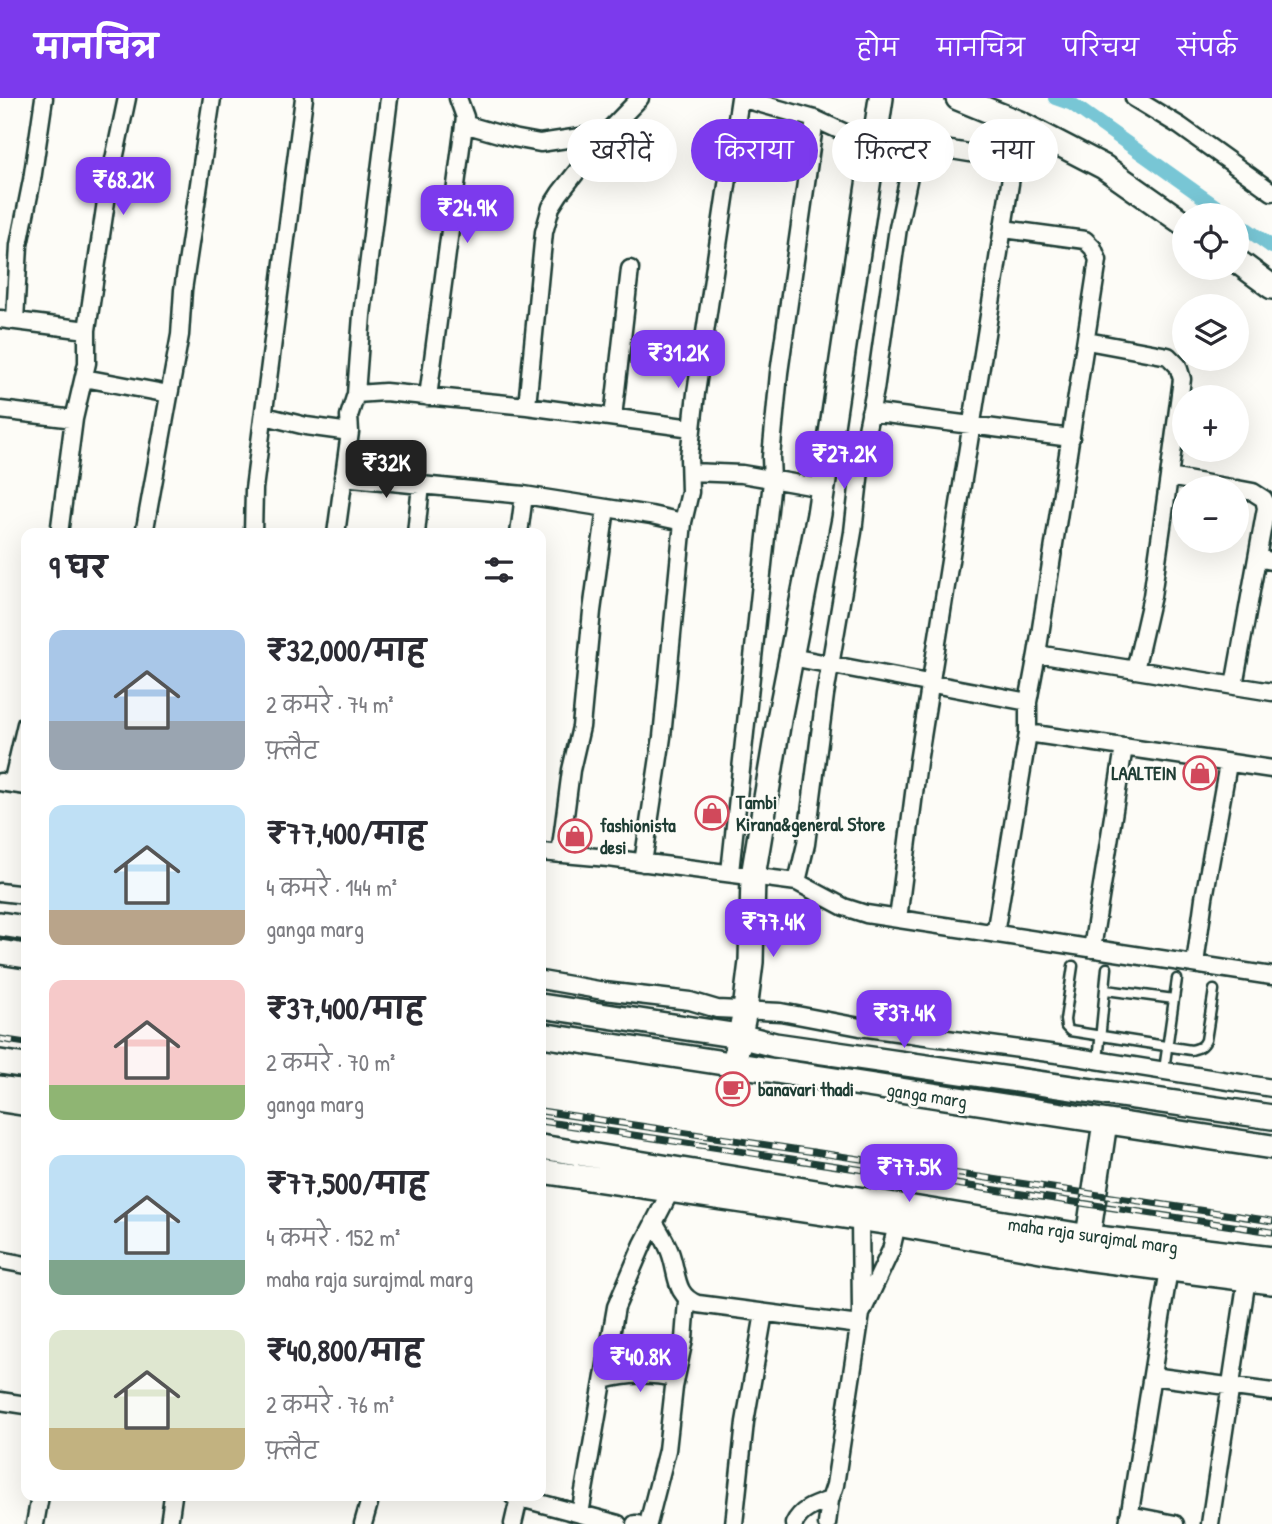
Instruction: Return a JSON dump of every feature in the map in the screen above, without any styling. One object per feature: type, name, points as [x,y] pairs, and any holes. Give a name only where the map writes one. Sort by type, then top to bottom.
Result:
[{"type":"street","points":[[44,98],[8,320],[87,330]]},
{"type":"street","points":[[60,528],[74,419],[88,363],[87,330],[108,188],[127,98]]},
{"type":"street","points":[[145,528],[180,335],[183,290],[212,98]]},
{"type":"street","points":[[253,528],[254,489],[304,98]]},
{"type":"street","points":[[337,528],[350,432],[349,416],[356,394],[362,315],[389,98]]},
{"type":"street","points":[[428,397],[464,124],[458,98]]},
{"type":"street","points":[[621,119],[640,98]]},
{"type":"street","points":[[643,863],[662,737],[683,522],[690,492],[692,428],[737,98],[815,118],[832,126]]},
{"type":"street","points":[[878,119],[881,98]]},
{"type":"street","points":[[958,98],[1019,124],[1104,167],[1172,215]]},
{"type":"street","points":[[1134,98],[1180,126],[1272,192]]},
{"type":"street","points":[[730,873],[772,481],[771,457],[779,373],[815,118]]},
{"type":"street","points":[[464,124],[540,143],[567,139]]},
{"type":"street","points":[[898,919],[918,762],[1012,171],[1006,162],[994,157],[954,150]]},
{"type":"street","points":[[527,406],[544,232],[551,207],[569,182]]},
{"type":"street","points":[[734,1065],[751,962],[753,876],[822,488],[869,182]]},
{"type":"street","points":[[797,882],[806,844],[830,665],[898,228],[908,182]]},
{"type":"street","points":[[995,934],[1028,733],[1028,702],[1098,260],[1093,248],[1085,240],[1004,229]]},
{"type":"street","points":[[614,417],[630,269]]},
{"type":"street","points":[[1249,270],[1272,287]]},
{"type":"street","points":[[1087,341],[1168,356],[1178,366],[1182,379],[1152,596],[1135,670]]},
{"type":"street","points":[[84,378],[169,394]]},
{"type":"street","points":[[356,394],[385,391],[692,428]]},
{"type":"street","points":[[0,410],[74,419]]},
{"type":"street","points":[[870,412],[1071,438]]},
{"type":"street","points":[[265,416],[306,426],[350,432]]},
{"type":"street","points":[[690,472],[741,474],[822,488]]},
{"type":"street","points":[[343,477],[524,495],[651,514],[683,522]]},
{"type":"street","points":[[417,528],[421,485]]},
{"type":"street","points":[[1234,686],[1265,559],[1264,499],[1249,491]]},
{"type":"street","points":[[520,528],[524,495]]},
{"type":"street","points":[[560,854],[571,770],[581,727],[592,611],[606,508]]},
{"type":"street","points":[[1037,654],[1272,692]]},
{"type":"street","points":[[791,657],[1028,702]]},
{"type":"street","points":[[1028,733],[1272,769]]},
{"type":"street","points":[[13,784],[21,747]]},
{"type":"street","points":[[1092,949],[1124,747]]},
{"type":"street","points":[[1195,964],[1228,764]]},
{"type":"street","points":[[546,853],[797,882],[844,907],[866,914],[1272,976]]},
{"type":"street","points":[[0,892],[21,894]]},
{"type":"street","points":[[0,924],[21,927]]},
{"type":"street","points":[[0,952],[21,955]]},
{"type":"street","points":[[546,981],[690,1001],[717,1009],[781,1012],[860,1027],[917,1033],[1272,1088]]},
{"type":"street","name":"ganga marg","points":[[546,1007],[739,1036],[775,1045],[1272,1117]]},
{"type":"street","name":"ganga marg","points":[[546,1036],[1272,1147]]},
{"type":"street","points":[[0,1062],[21,1065]]},
{"type":"street","points":[[0,1088],[21,1091]]},
{"type":"street","points":[[0,1103],[21,1106]]},
{"type":"street","points":[[1087,1247],[1105,1122]]},
{"type":"street","name":"maha raja surajmal marg","points":[[546,1148],[1087,1247],[1169,1269],[1272,1282]]},
{"type":"street","name":"maha raja surajmal marg","points":[[546,1172],[897,1224],[1087,1247],[1272,1259]]},
{"type":"street","points":[[580,1514],[616,1307],[671,1190]]},
{"type":"street","points":[[827,1524],[860,1320],[860,1218]]},
{"type":"street","points":[[648,1524],[667,1450],[687,1301],[680,1292],[671,1256],[654,1222]]},
{"type":"street","points":[[860,1320],[891,1250],[897,1224]]},
{"type":"street","points":[[0,1260],[21,1264]]},
{"type":"street","points":[[1169,1269],[1128,1520],[1175,1524]]},
{"type":"street","points":[[1210,1524],[1247,1278]]},
{"type":"street","points":[[687,1301],[764,1313],[860,1320]]},
{"type":"street","points":[[734,1524],[743,1434],[764,1313]]},
{"type":"street","points":[[604,1380],[628,1373],[675,1378]]},
{"type":"street","points":[[1152,1376],[1272,1392]]},
{"type":"street","points":[[0,1401],[21,1404]]},
{"type":"street","points":[[794,1524],[797,1517],[811,1506],[830,1500]]},
{"type":"street","points":[[35,1524],[39,1501]]},
{"type":"street","points":[[169,1524],[172,1501]]},
{"type":"street","points":[[363,1524],[370,1501]]},
{"type":"street","points":[[513,1524],[516,1501]]},
{"type":"street","points":[[531,1501],[618,1524]]},
{"type":"lane","points":[[1073,966],[1066,1027],[1070,1031],[1191,1049],[1203,1045],[1214,990]]},
{"type":"lane","points":[[1098,1061],[1107,968]]},
{"type":"lane","points":[[1164,1070],[1177,979]]},
{"type":"lane","points":[[1106,990],[1174,999]]},
{"type":"waterway","points":[[1055,98],[1072,104],[1211,203]]},
{"type":"waterway","points":[[1249,231],[1272,247]]},
{"type":"railway","points":[[0,1039],[21,1042]]},
{"type":"railway","points":[[546,1112],[1272,1221]]},
{"type":"railway","points":[[546,1122],[1272,1232]]},
{"type":"place","name":"LAALTEIN","points":[[1200,773]]},
{"type":"place","name":"Tambi Kirana&general Store","points":[[712,813]]},
{"type":"place","name":"fashionista desi","points":[[575,836]]},
{"type":"place","name":"banavari thadi","points":[[733,1089]]}]
